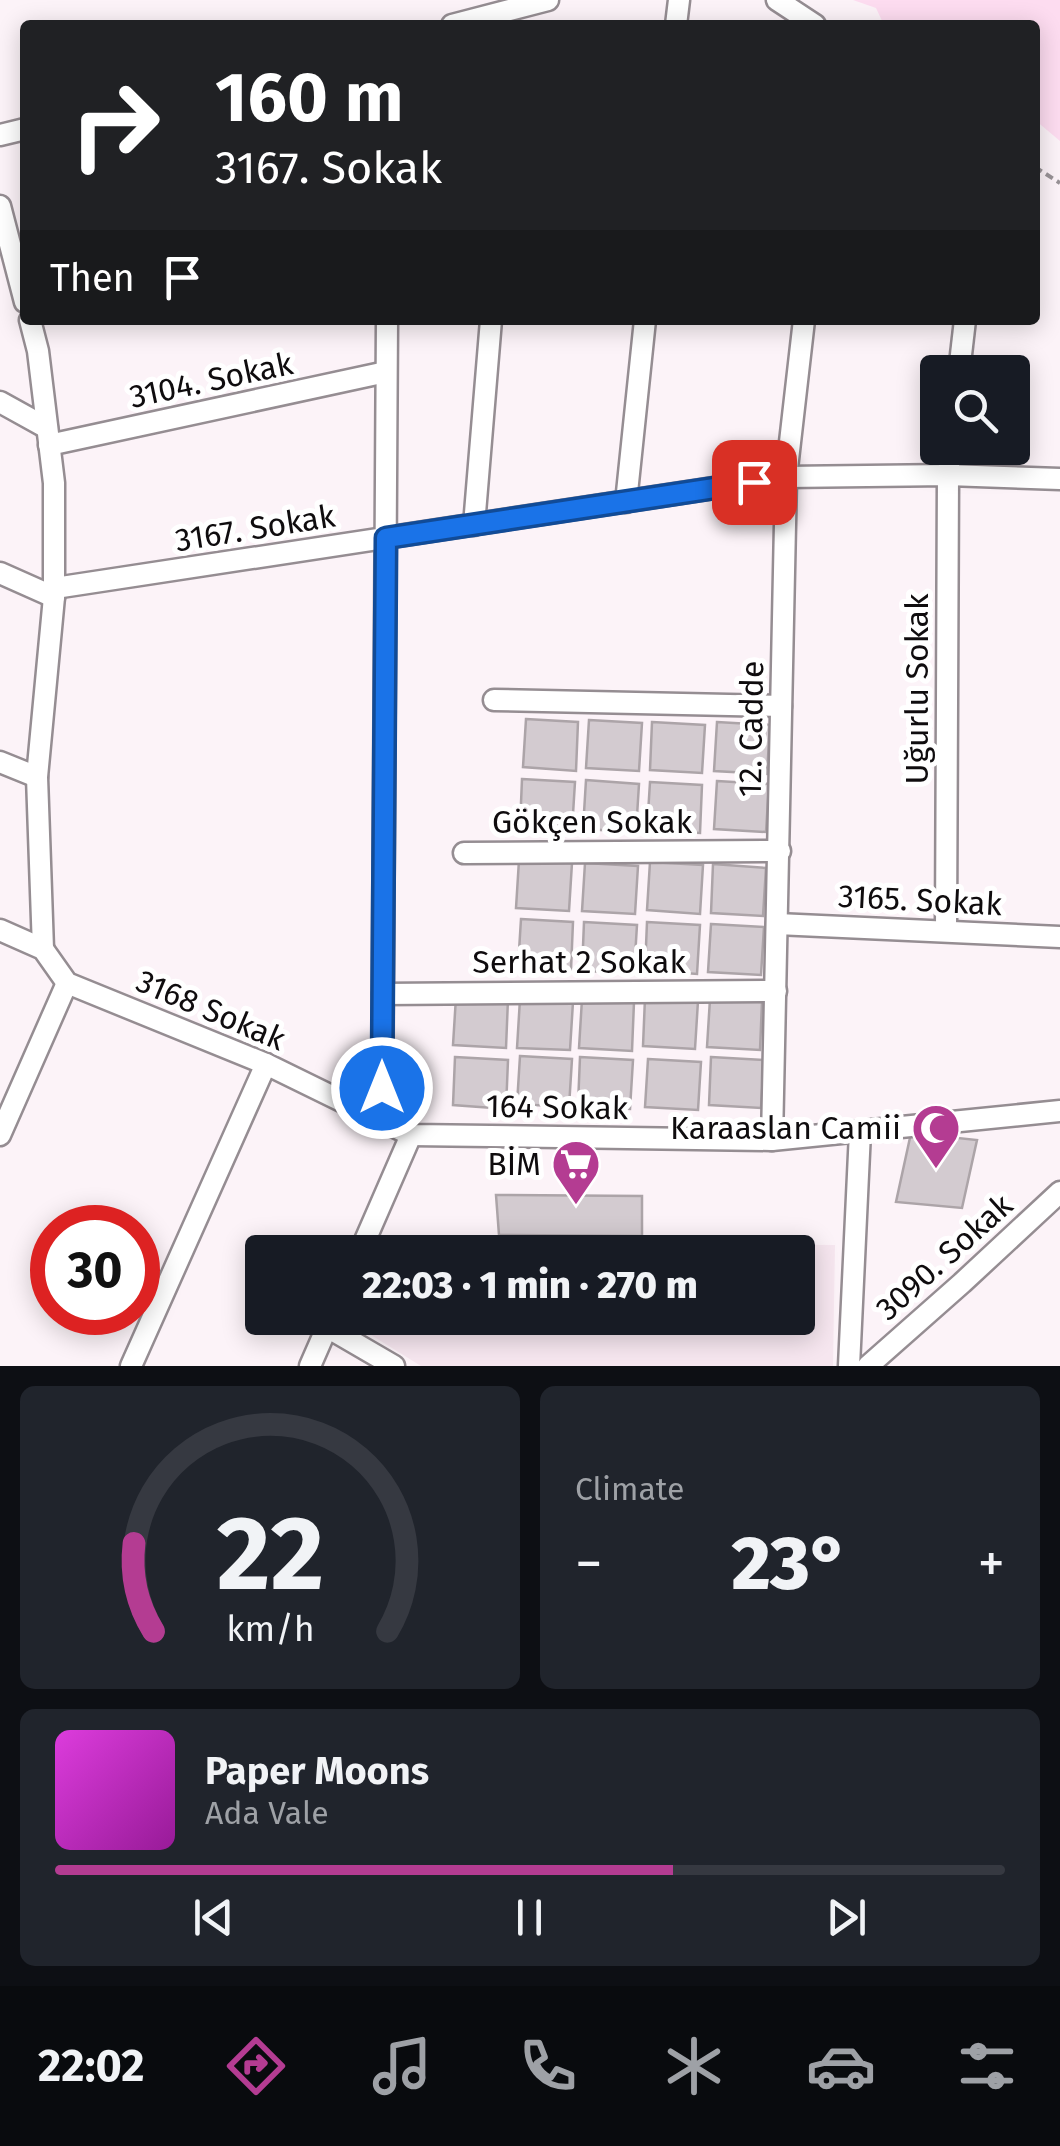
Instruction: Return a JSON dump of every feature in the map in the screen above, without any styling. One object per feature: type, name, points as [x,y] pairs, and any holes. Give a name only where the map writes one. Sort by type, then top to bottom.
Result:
[{"type":"street","points":[[516,17],[548,0]]},
{"type":"street","points":[[777,0],[808,20]]},
{"type":"street","points":[[0,206],[20,283]]},
{"type":"street","points":[[31,325],[54,482],[54,593],[36,776],[43,949]]},
{"type":"street","points":[[382,1120],[387,325]]},
{"type":"street","points":[[474,525],[491,325]]},
{"type":"street","points":[[626,502],[644,325]]},
{"type":"street","name":"12. Cadde","points":[[772,1140],[786,476],[803,325]]},
{"type":"street","points":[[961,355],[964,325]]},
{"type":"street","name":"3104. Sokak","points":[[48,436],[386,372]]},
{"type":"street","points":[[0,402],[48,436]]},
{"type":"street","name":"Uğurlu Sokak","points":[[946,931],[949,465]]},
{"type":"street","name":"3167. Sokak","points":[[54,593],[786,476],[1060,480]]},
{"type":"street","points":[[0,573],[54,593]]},
{"type":"street","points":[[494,700],[781,706]]},
{"type":"street","points":[[0,762],[36,776]]},
{"type":"street","name":"Gökçen Sokak","points":[[464,852],[780,851]]},
{"type":"street","name":"3165. Sokak","points":[[777,924],[1060,937]]},
{"type":"street","points":[[0,930],[43,949],[67,983],[8,1094],[0,1135]]},
{"type":"street","name":"3168 Sokak","points":[[67,983],[266,1064],[411,1134]]},
{"type":"street","name":"Serhat 2 Sokak","points":[[383,994],[776,991]]},
{"type":"street","points":[[131,1366],[266,1064]]},
{"type":"street","name":"164 Sokak","points":[[411,1134],[772,1140],[1060,1111]]},
{"type":"street","points":[[849,1366],[860,1132]]},
{"type":"street","points":[[367,1235],[411,1134]]},
{"type":"street","name":"3090. Sokak","points":[[868,1366],[1060,1192]]},
{"type":"street","points":[[310,1366],[324,1335]]},
{"type":"street","points":[[349,1335],[394,1366]]},
{"type":"shaded area","points":[[853,0],[1060,0],[1060,141],[1040,124],[1040,20],[882,20],[876,8]]},
{"type":"shaded area","points":[[815,1245],[835,1245],[833,1366],[421,1366],[371,1335],[815,1335]]},
{"type":"building","points":[[526,719],[578,722],[576,771],[523,767]]},
{"type":"building","points":[[589,720],[642,723],[639,771],[586,768]]},
{"type":"building","points":[[652,722],[705,725],[702,773],[650,770]]},
{"type":"building","points":[[717,722],[770,725],[767,774],[714,771]]},
{"type":"building","points":[[522,779],[575,782],[572,830],[520,827]]},
{"type":"building","points":[[586,780],[639,784],[636,832],[583,829]]},
{"type":"building","points":[[717,781],[769,784],[766,832],[714,829]]},
{"type":"building","points":[[650,782],[702,785],[700,833],[647,830]]},
{"type":"building","points":[[519,860],[572,863],[569,911],[516,908]]},
{"type":"building","points":[[650,862],[703,865],[700,914],[647,910]]},
{"type":"building","points":[[585,863],[638,866],[635,914],[582,911]]},
{"type":"building","points":[[713,864],[766,868],[763,916],[711,913]]},
{"type":"building","points":[[521,919],[573,922],[571,970],[518,967]]},
{"type":"building","points":[[584,922],[637,925],[634,973],[582,971]]},
{"type":"building","points":[[647,922],[700,925],[697,974],[645,970]]},
{"type":"building","points":[[711,924],[764,927],[761,975],[708,972]]},
{"type":"building","points":[[456,997],[508,999],[506,1048],[453,1045]]},
{"type":"building","points":[[645,998],[698,1001],[695,1049],[643,1046]]},
{"type":"building","points":[[520,999],[573,1002],[570,1050],[517,1048]]},
{"type":"building","points":[[582,999],[634,1002],[632,1051],[579,1048]]},
{"type":"building","points":[[710,999],[762,1002],[760,1050],[707,1047]]},
{"type":"building","points":[[520,1056],[572,1059],[569,1107],[517,1104]]},
{"type":"building","points":[[455,1057],[508,1060],[506,1109],[453,1105]]},
{"type":"building","points":[[580,1057],[633,1060],[630,1109],[578,1105]]},
{"type":"building","points":[[711,1057],[764,1060],[761,1108],[709,1105]]},
{"type":"building","points":[[648,1059],[701,1062],[698,1110],[645,1107]]},
{"type":"building","name":"Karaaslan Camii","points":[[911,1133],[977,1140],[962,1208],[896,1202]]},
{"type":"building","points":[[496,1195],[642,1196],[642,1235],[499,1235]]},
{"type":"place","name":"Karaaslan Camii","points":[[936,1170]]},
{"type":"place","name":"BİM","points":[[576,1206]]},
{"type":"route","points":[[382,1088],[386,538],[754,482]]}]
